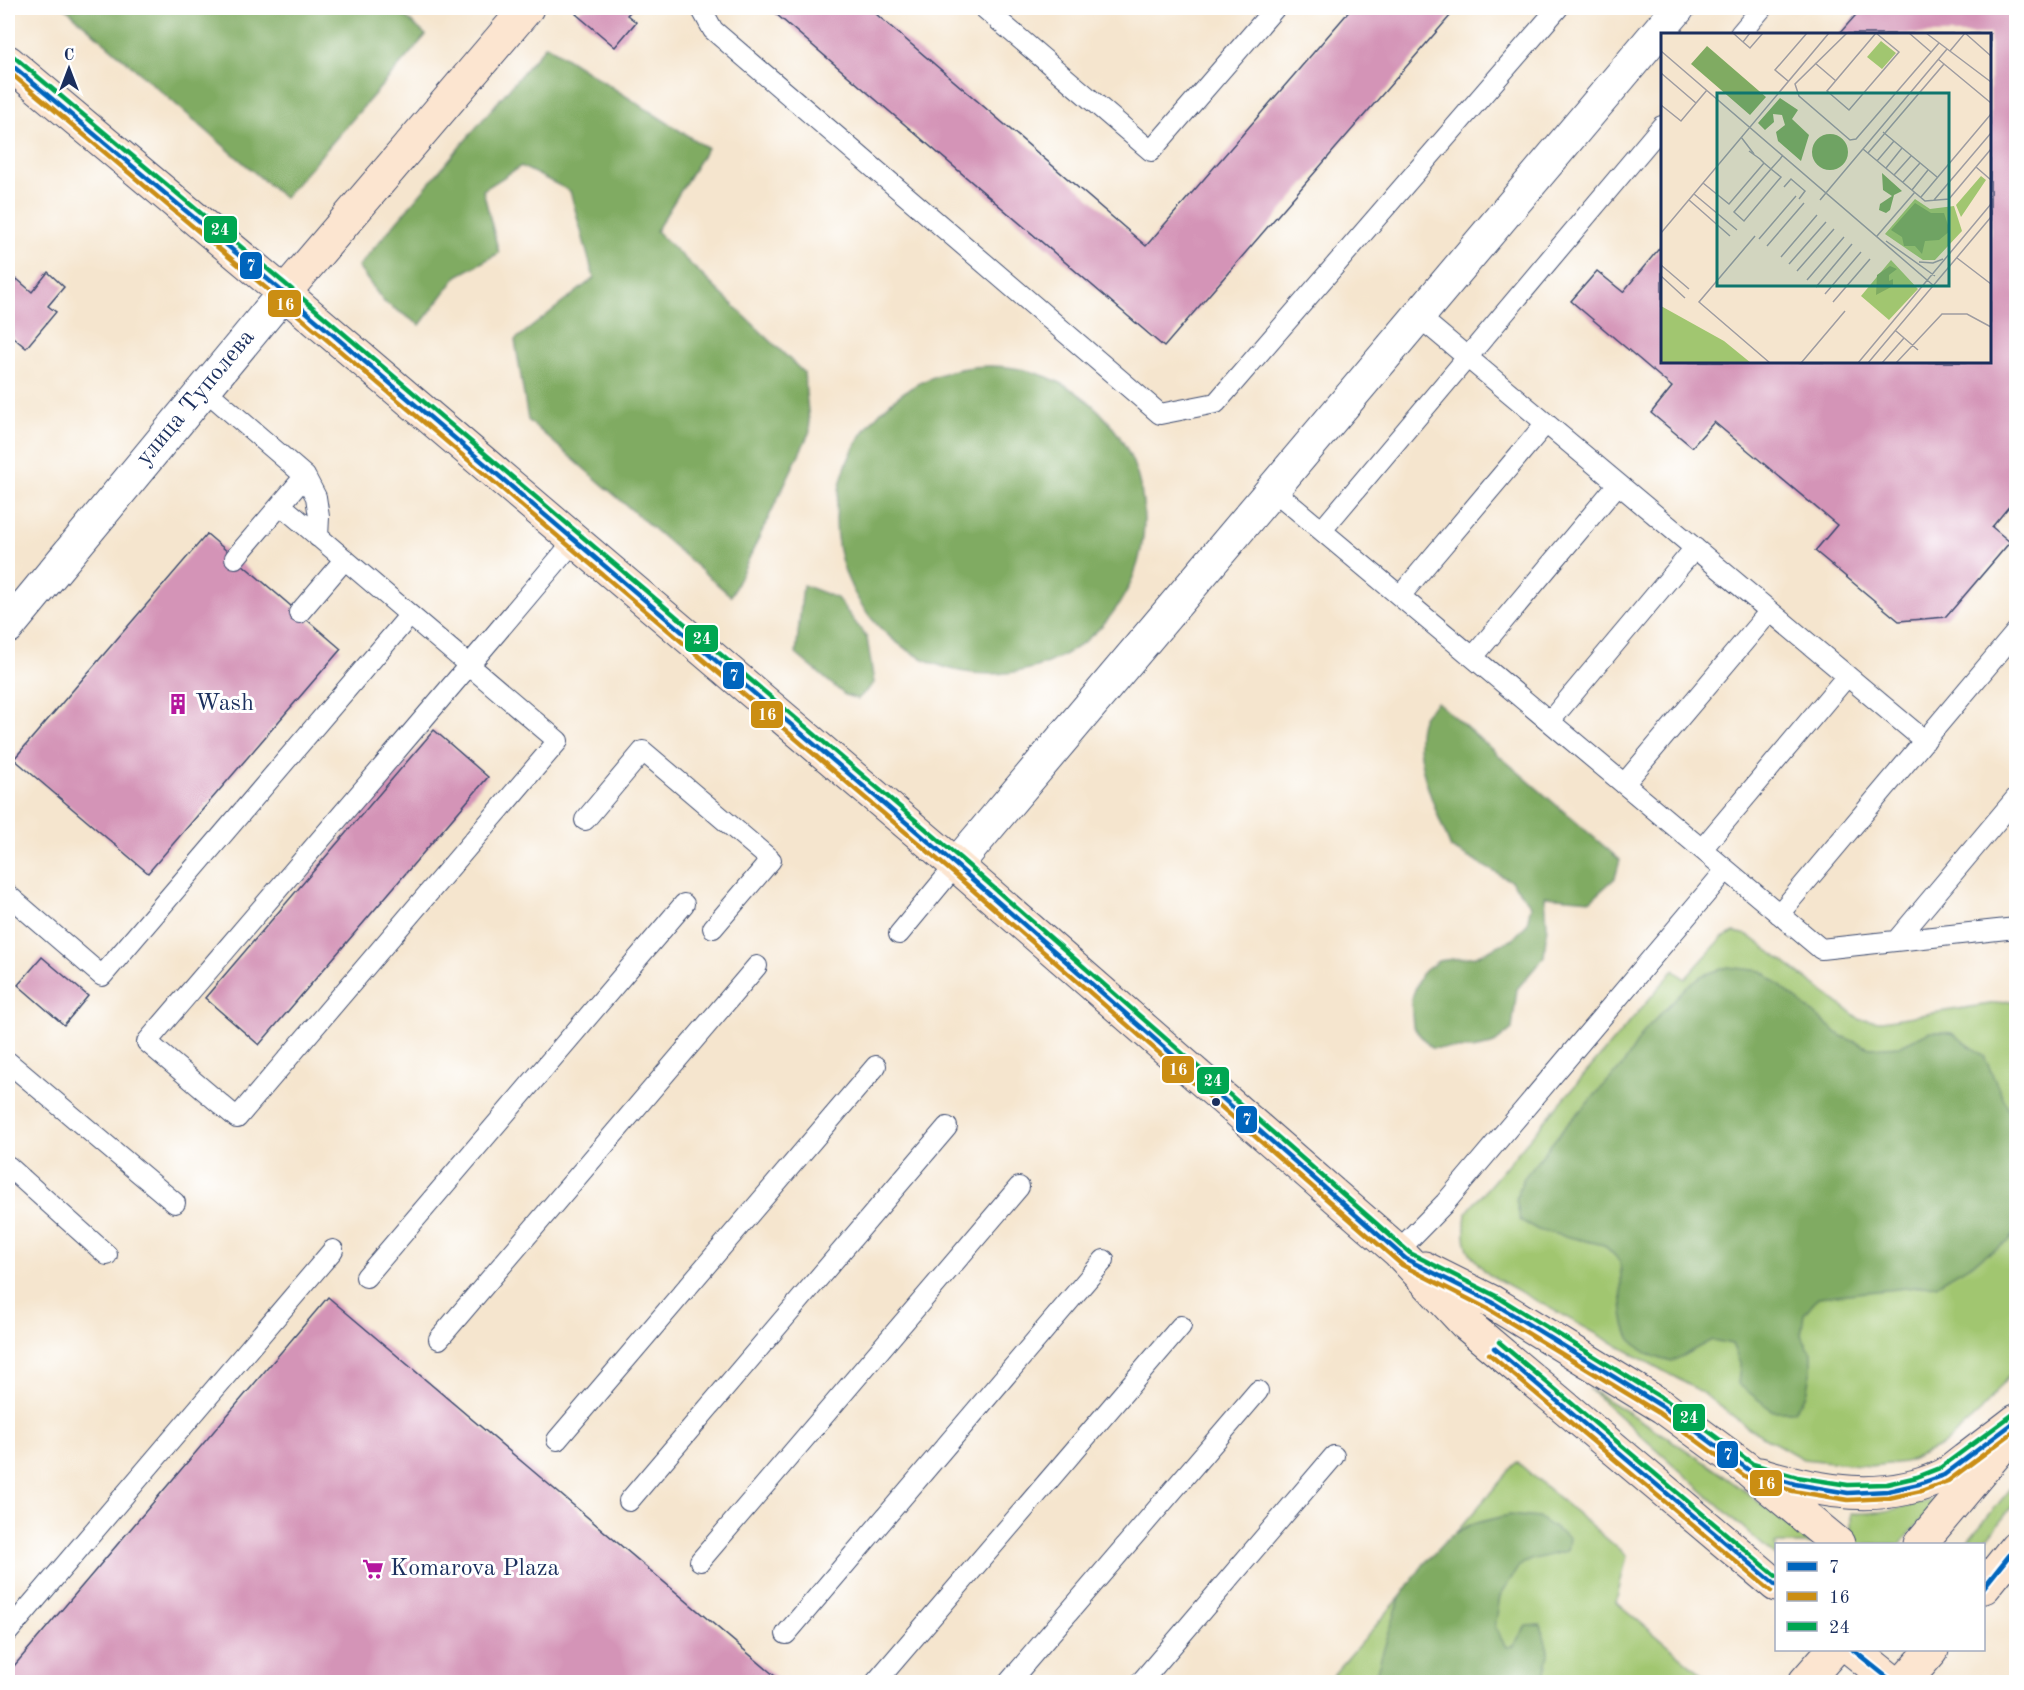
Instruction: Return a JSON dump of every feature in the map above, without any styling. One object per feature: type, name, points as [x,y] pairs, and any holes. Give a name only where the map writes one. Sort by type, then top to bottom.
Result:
[{"type":"main road","name":"улица Туполева","points":[[284,293],[527,8]]},
{"type":"main road","points":[[8,62],[284,293],[956,865],[1402,1255],[1465,1323],[1775,1584]]},
{"type":"main road","points":[[1402,1255],[1492,1302],[1664,1407],[1750,1471],[1836,1543]]},
{"type":"main road","points":[[1750,1471],[1795,1484],[1831,1491],[1857,1493],[1888,1491],[1944,1475],[2016,1421]]},
{"type":"main road","points":[[1922,1543],[2016,1429]]},
{"type":"main road","points":[[1985,1585],[2016,1546]]},
{"type":"main road","points":[[1805,1683],[1832,1651]]},
{"type":"main road","points":[[1854,1651],[1893,1683]]},
{"type":"main road","points":[[1904,1683],[1931,1651]]},
{"type":"street","points":[[956,865],[1678,8]]},
{"type":"street","name":"улица Туполева","points":[[8,627],[203,388],[284,293]]},
{"type":"lane","points":[[702,8],[712,30],[1160,414],[1216,403],[1558,8]]},
{"type":"lane","points":[[984,8],[1151,151],[1275,8]]},
{"type":"lane","points":[[1741,33],[1762,8]]},
{"type":"lane","points":[[1322,530],[1661,127]]},
{"type":"lane","points":[[1418,316],[1925,741]]},
{"type":"lane","points":[[203,388],[305,476],[316,498],[319,517],[318,537]]},
{"type":"lane","points":[[1400,596],[1545,423]]},
{"type":"lane","points":[[235,558],[305,476]]},
{"type":"lane","points":[[1473,657],[1618,484]]},
{"type":"lane","points":[[1272,489],[1821,949],[2016,928]]},
{"type":"lane","points":[[281,505],[468,665],[558,741],[237,1118],[147,1042],[468,665],[574,541]]},
{"type":"lane","points":[[1550,721],[1695,548]]},
{"type":"lane","points":[[299,613],[345,559]]},
{"type":"lane","points":[[1624,784],[1770,611]]},
{"type":"lane","points":[[8,895],[102,976],[410,615]]},
{"type":"lane","points":[[1779,914],[2016,632]]},
{"type":"lane","points":[[1702,849],[1847,676]]},
{"type":"lane","points":[[585,820],[643,752],[652,759],[771,860],[713,928]]},
{"type":"lane","points":[[1896,941],[2016,798]]},
{"type":"lane","points":[[899,934],[956,865]]},
{"type":"lane","points":[[1402,1255],[1726,870]]},
{"type":"lane","points":[[366,1277],[684,904]]},
{"type":"lane","points":[[439,1339],[757,966]]},
{"type":"lane","points":[[8,1062],[175,1203]]},
{"type":"lane","points":[[557,1440],[876,1066]]},
{"type":"lane","points":[[629,1500],[947,1127]]},
{"type":"lane","points":[[8,1167],[107,1255]]},
{"type":"lane","points":[[700,1561],[1019,1187]]},
{"type":"lane","points":[[8,1632],[333,1250]]},
{"type":"lane","points":[[786,1634],[1104,1260]]},
{"type":"lane","points":[[876,1683],[1181,1326]]},
{"type":"lane","points":[[1009,1683],[1258,1390]]},
{"type":"lane","points":[[1141,1683],[1334,1455]]},
{"type":"green space","points":[[65,8],[395,8],[426,35],[284,198]]},
{"type":"green space","points":[[546,45],[707,148],[656,231],[804,373],[810,431],[731,596],[528,420],[515,340],[594,278],[570,191],[521,166],[483,190],[499,253],[457,276],[420,325],[384,302],[358,267]]},
{"type":"green space","points":[[975,366],[1005,366],[1035,372],[1063,384],[1088,401],[1109,422],[1126,447],[1138,475],[1144,505],[1144,535],[1133,579],[1118,606],[1099,629],[1076,648],[1049,663],[1005,674],[975,674],[945,668],[917,656],[892,639],[871,618],[854,593],[842,565],[836,535],[836,505],[842,475],[854,447],[871,422],[892,401],[917,384],[945,372]]},
{"type":"green space","points":[[803,585],[837,598],[867,638],[874,683],[858,699],[845,695],[796,654]]},
{"type":"green space","points":[[1437,702],[1620,860],[1615,878],[1591,900],[1545,896],[1547,926],[1544,957],[1517,989],[1512,1029],[1492,1045],[1472,1049],[1431,1048],[1413,1027],[1411,1000],[1421,974],[1438,961],[1476,956],[1513,939],[1527,924],[1531,905],[1511,881],[1451,848],[1427,784],[1419,749],[1422,719]]},
{"type":"green space","points":[[1734,932],[1748,935],[1861,1020],[1882,1021],[2016,1000],[2016,1367],[1981,1411],[1943,1445],[1905,1462],[1870,1466],[1803,1459],[1752,1430],[1698,1390],[1488,1274],[1470,1253],[1465,1241],[1466,1213],[1674,970],[1685,979],[1722,938]]},
{"type":"green space","points":[[1728,967],[1762,971],[1841,1036],[1870,1048],[1899,1046],[1930,1031],[1952,1033],[1984,1056],[2013,1119],[2016,1132],[2016,1232],[2010,1241],[1936,1285],[1818,1297],[1804,1314],[1801,1335],[1811,1353],[1811,1374],[1807,1394],[1794,1411],[1773,1411],[1738,1384],[1740,1364],[1732,1344],[1712,1340],[1671,1362],[1651,1355],[1638,1347],[1629,1336],[1626,1327],[1622,1304],[1620,1261],[1604,1245],[1538,1230],[1520,1220],[1516,1199],[1523,1179],[1564,1128],[1623,1065],[1645,1030],[1687,986],[1703,975]]},
{"type":"green space","points":[[1589,1389],[1647,1424],[1703,1462],[1758,1501],[1810,1543],[1775,1543],[1775,1556]]},
{"type":"green space","points":[[1517,1462],[1627,1556],[1616,1602],[1712,1682],[1327,1682]]},
{"type":"green space","points":[[2016,1482],[2016,1502],[1983,1543],[1966,1543]]},
{"type":"green space","points":[[1942,1496],[1902,1543],[1859,1543],[1851,1537],[1851,1513],[1886,1511]]},
{"type":"green space","points":[[1509,1515],[1539,1518],[1569,1538],[1567,1551],[1530,1560],[1517,1569],[1500,1596],[1495,1628],[1506,1647],[1513,1646],[1526,1626],[1541,1625],[1549,1654],[1543,1682],[1376,1682],[1375,1677],[1400,1598],[1423,1565],[1451,1535],[1472,1524]]},
{"type":"building","points":[[582,8],[634,8],[627,15],[636,22],[615,47],[576,14]]},
{"type":"building","points":[[769,8],[869,8],[1146,246],[1352,8],[1457,8],[1164,347]]},
{"type":"building","points":[[1862,8],[2016,8],[2016,498],[1992,527],[2010,542],[1946,617],[1899,621],[1815,551],[1837,525],[1714,422],[1692,447],[1651,413],[1672,387],[1571,301],[1597,271],[1623,292],[1661,246],[1661,363],[1991,363],[1991,33],[1840,33]]},
{"type":"building","points":[[48,272],[64,287],[48,306],[56,312],[26,348],[8,333],[8,290],[17,279],[32,292]]},
{"type":"building","name":"Wash","points":[[207,534],[341,649],[148,873],[14,759]]},
{"type":"building","points":[[434,730],[488,777],[259,1045],[205,998]]},
{"type":"building","points":[[42,957],[88,996],[64,1025],[18,985]]},
{"type":"building","name":"Komarova Plaza","points":[[328,1297],[782,1682],[8,1682],[8,1673]]},
{"type":"transit line","name":"24","points":[[13,56],[289,287],[961,859],[1410,1253],[1496,1296],[1667,1401],[1753,1464],[1797,1477],[1848,1485],[1887,1484],[1917,1477],[1940,1468],[2012,1415]]},
{"type":"transit line","name":"7","points":[[8,62],[284,293],[956,865],[1406,1259],[1492,1302],[1663,1407],[1750,1471],[1795,1484],[1848,1493],[1888,1491],[1919,1484],[1944,1475],[2016,1421]]},
{"type":"transit line","name":"16","points":[[8,71],[951,871],[1402,1265],[1488,1309],[1659,1413],[1746,1477],[1793,1491],[1848,1500],[1889,1498],[1921,1491],[1948,1481],[2016,1430]]},
{"type":"transit line","name":"24","points":[[1499,1342],[1775,1575]]},
{"type":"transit line","name":"7","points":[[1494,1348],[1775,1584]]},
{"type":"transit line","name":"16","points":[[1489,1354],[1771,1591]]},
{"type":"transit line","name":"7","points":[[1985,1586],[2016,1547]]},
{"type":"transit line","name":"7","points":[[1854,1651],[1893,1682]]},
{"type":"place","name":"Wash","points":[[178,704]]},
{"type":"place","name":"Komarova Plaza","points":[[373,1569]]}]
